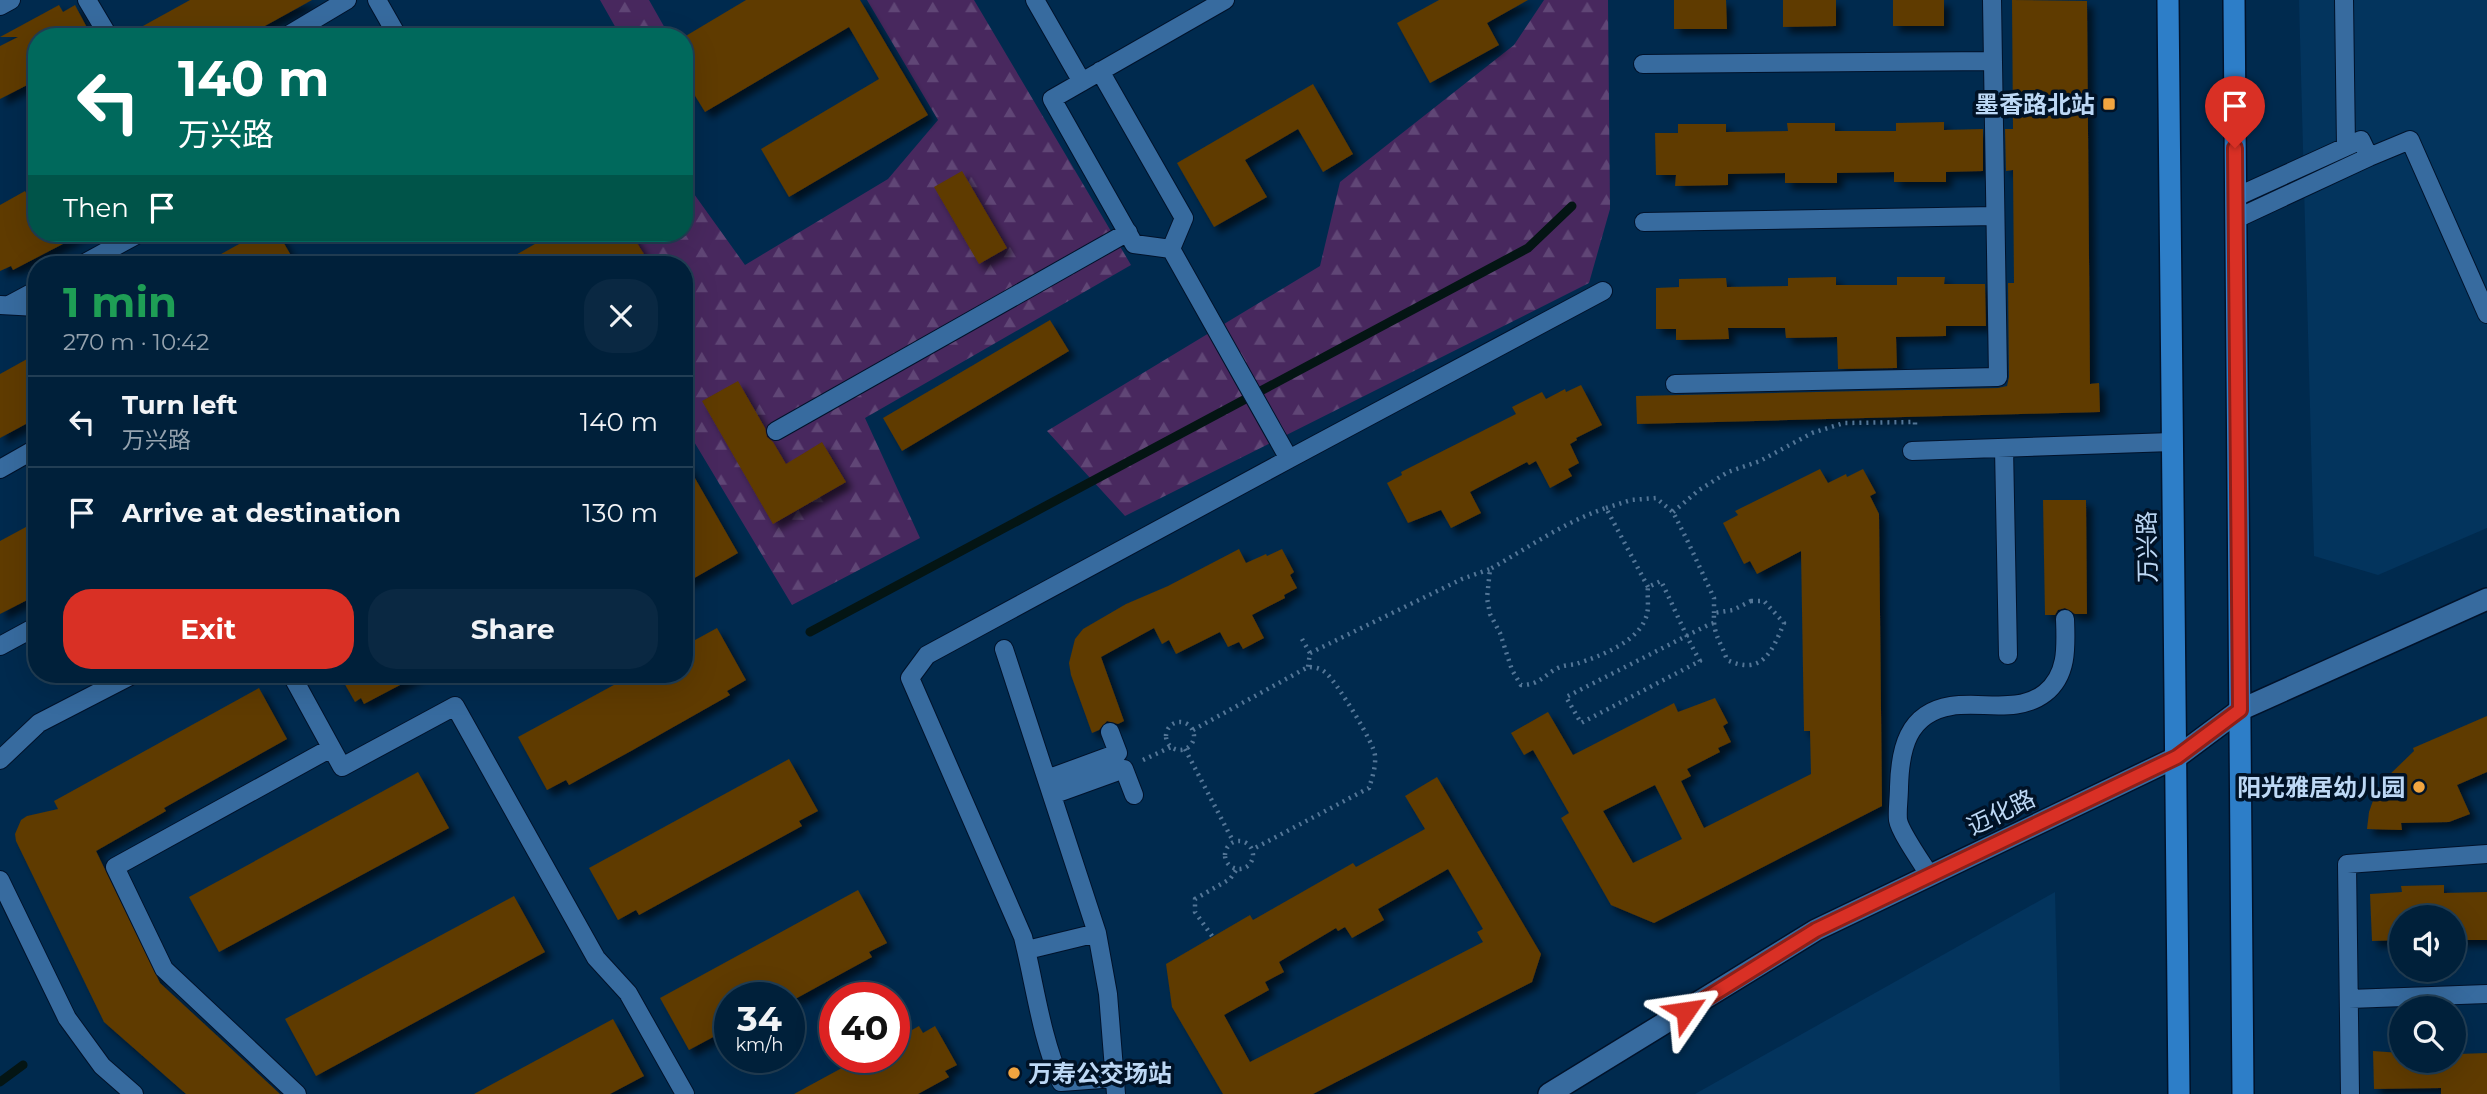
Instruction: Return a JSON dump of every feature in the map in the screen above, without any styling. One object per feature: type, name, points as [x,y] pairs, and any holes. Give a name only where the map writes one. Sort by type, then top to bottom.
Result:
[{"type":"main road","name":"万兴路","points":[[2168,0],[2179,1094]]},
{"type":"main road","points":[[2234,0],[2243,1094]]},
{"type":"street","name":"迈化路","points":[[1549,1094],[1816,930],[2177,757],[2240,710],[2487,599]]},
{"type":"lane","points":[[0,6],[11,0]]},
{"type":"lane","points":[[87,0],[104,28]]},
{"type":"lane","points":[[300,28],[347,0]]},
{"type":"lane","points":[[377,0],[393,28]]},
{"type":"lane","points":[[1035,0],[1082,82]]},
{"type":"lane","points":[[1171,249],[1134,244],[1052,99],[1225,0]]},
{"type":"lane","points":[[1675,384],[1998,377],[1992,0]]},
{"type":"lane","points":[[2344,0],[2346,147]]},
{"type":"lane","points":[[1643,64],[1993,61]]},
{"type":"lane","points":[[1100,71],[1184,218],[1171,249]]},
{"type":"lane","points":[[2236,208],[2410,139],[2487,314]]},
{"type":"lane","points":[[2236,208],[2361,140],[2369,157]]},
{"type":"lane","points":[[1644,222],[1995,216]]},
{"type":"lane","points":[[776,430],[1128,232]]},
{"type":"lane","points":[[98,256],[123,242]]},
{"type":"lane","points":[[1171,249],[1289,459]]},
{"type":"lane","points":[[1004,649],[1097,933],[1108,994],[1115,1086],[1061,1082],[1050,1056],[1023,937],[910,678],[927,655],[1603,291]]},
{"type":"lane","points":[[5,305],[28,294]]},
{"type":"lane","points":[[5,305],[28,306]]},
{"type":"lane","points":[[1914,451],[2172,442]]},
{"type":"lane","points":[[2004,448],[2008,655]]},
{"type":"lane","points":[[0,468],[28,453]]},
{"type":"lane","points":[[1930,876],[1898,822],[1900,766],[1905,741],[1921,719],[1947,706],[2021,704],[2035,700],[2047,692],[2063,667],[2066,653],[2065,619]]},
{"type":"lane","points":[[0,646],[28,631]]},
{"type":"lane","points":[[0,760],[39,723],[117,683]]},
{"type":"lane","points":[[296,683],[342,767],[455,706],[596,958],[628,993],[685,1094]]},
{"type":"lane","points":[[1110,732],[1134,795]]},
{"type":"lane","points":[[297,1094],[164,969],[116,867],[331,748]]},
{"type":"lane","points":[[1049,787],[1121,761]]},
{"type":"lane","points":[[2350,1094],[2347,864],[2487,854]]},
{"type":"lane","points":[[0,880],[66,1018],[102,1066],[134,1094]]},
{"type":"lane","points":[[1027,950],[1097,933]]},
{"type":"lane","points":[[2349,999],[2487,994]]},
{"type":"path","points":[[1673,512],[1699,490],[1728,472],[1760,461],[1812,433],[1844,423],[1915,422],[1914,451]]},
{"type":"path","points":[[1310,653],[1462,579],[1490,569],[1588,514],[1631,500],[1656,498],[1673,512],[1714,598],[1713,630],[1727,660],[1739,665],[1757,664],[1772,653],[1784,623],[1764,601],[1751,601],[1733,610],[1714,613]]},
{"type":"path","points":[[1490,569],[1487,597],[1490,614],[1500,633],[1512,670],[1521,685],[1534,685],[1560,667],[1598,656],[1626,640],[1641,627],[1647,613],[1648,587],[1606,508]]},
{"type":"path","points":[[1648,587],[1661,580],[1686,636],[1700,661],[1581,723],[1566,697],[1686,636],[1714,623]]},
{"type":"path","points":[[1302,639],[1310,653],[1308,667]]},
{"type":"path","points":[[1193,730],[1308,667],[1316,667],[1327,673],[1343,694],[1376,753],[1369,788],[1253,849]]},
{"type":"path","points":[[1174,722],[1189,724],[1193,730],[1194,737],[1185,749],[1171,747],[1166,741],[1165,734],[1174,722]]},
{"type":"path","points":[[1185,749],[1233,841]]},
{"type":"path","points":[[1237,869],[1230,866],[1224,853],[1233,841],[1241,840],[1253,849]]},
{"type":"path","points":[[1212,936],[1195,912],[1195,899],[1230,879],[1237,869],[1251,864],[1253,849]]},
{"type":"shaded area","points":[[2299,0],[2487,0],[2487,528],[2378,575],[2314,556]]},
{"type":"shaded area","points":[[2055,892],[2060,1094],[1695,1094]]},
{"type":"green space","points":[[600,0],[649,0],[665,28],[616,28]]},
{"type":"green space","points":[[867,0],[974,0],[1131,265],[865,418],[920,538],[792,605],[693,440],[693,256],[589,256],[581,242],[693,242],[693,193],[745,265],[888,179],[938,120]]},
{"type":"green space","points":[[1544,0],[1608,0],[1610,209],[1589,283],[1125,516],[1047,431],[1320,266],[1340,182],[1514,45]]},
{"type":"building","points":[[190,0],[312,0],[261,28],[139,28]]},
{"type":"building","points":[[746,0],[860,0],[928,115],[789,197],[761,149],[879,79],[849,27],[705,112],[693,93],[693,32]]},
{"type":"building","points":[[1439,0],[1528,0],[1487,23],[1499,45],[1430,83],[1397,23]]},
{"type":"building","points":[[1674,0],[1726,0],[1727,29],[1674,29]]},
{"type":"building","points":[[1783,0],[1836,0],[1836,26],[1783,27]]},
{"type":"building","points":[[1893,0],[1944,0],[1944,26],[1893,26]]},
{"type":"building","points":[[2012,0],[2087,1],[2090,384],[2099,383],[2100,412],[1637,424],[1636,396],[2007,386],[2008,283],[2014,283],[2013,170],[2006,171],[2005,129],[2013,129]]},
{"type":"building","points":[[59,5],[63,12],[75,5],[87,28],[28,28],[28,85],[0,99],[0,46],[18,37],[0,37]]},
{"type":"building","points":[[1313,84],[1353,154],[1323,172],[1298,129],[1245,160],[1267,197],[1214,227],[1177,163]]},
{"type":"building","points":[[1944,122],[1944,130],[1983,129],[1983,171],[1946,172],[1946,182],[1894,182],[1894,172],[1837,173],[1837,183],[1785,183],[1785,173],[1728,174],[1728,185],[1675,186],[1676,175],[1656,175],[1655,133],[1678,133],[1678,124],[1726,124],[1726,132],[1788,131],[1787,123],[1835,123],[1835,131],[1896,131],[1896,123]]},
{"type":"building","points":[[962,171],[1007,248],[979,264],[934,187]]},
{"type":"building","points":[[25,191],[28,196],[28,242],[67,242],[40,256],[28,256],[28,262],[13,270],[11,266],[0,271],[0,205]]},
{"type":"building","points":[[243,242],[283,242],[291,256],[217,256]]},
{"type":"building","points":[[538,242],[637,242],[645,256],[514,256]]},
{"type":"building","points":[[1836,277],[1836,285],[1897,285],[1897,277],[1945,277],[1944,284],[1985,284],[1986,326],[1946,326],[1946,336],[1896,337],[1897,368],[1838,369],[1837,337],[1786,338],[1785,328],[1728,328],[1729,339],[1676,340],[1676,329],[1656,329],[1656,288],[1679,287],[1679,279],[1726,278],[1727,287],[1788,286],[1788,278]]},
{"type":"building","points":[[1050,320],[1069,351],[902,451],[883,418]]},
{"type":"building","points":[[28,361],[28,423],[0,438],[0,374]]},
{"type":"building","points":[[738,381],[765,428],[767,437],[786,464],[822,442],[846,482],[773,524],[702,401]]},
{"type":"building","points":[[1581,385],[1602,425],[1570,444],[1579,463],[1568,469],[1572,476],[1550,488],[1536,461],[1529,465],[1527,462],[1470,492],[1481,513],[1451,528],[1441,510],[1408,523],[1387,483],[1402,475],[1401,472],[1516,414],[1512,407],[1542,392],[1546,399],[1565,389],[1566,392]]},
{"type":"building","points":[[1820,469],[1828,483],[1863,469],[1876,493],[1870,496],[1879,514],[1882,806],[1654,923],[1611,905],[1561,818],[1569,813],[1533,750],[1524,755],[1511,733],[1548,712],[1573,755],[1674,703],[1678,712],[1715,698],[1728,723],[1723,726],[1731,742],[1718,748],[1720,752],[1687,769],[1691,776],[1681,781],[1704,828],[1811,774],[1810,731],[1804,731],[1801,551],[1757,574],[1750,561],[1744,564],[1723,523],[1738,515],[1735,511]],"holes":[[[1655,785],[1682,839],[1633,863],[1603,811]]]},
{"type":"building","points":[[693,475],[738,553],[693,579]]},
{"type":"building","points":[[2043,500],[2086,500],[2087,614],[2075,614],[2065,608],[2058,610],[2055,615],[2045,615]]},
{"type":"building","points":[[28,526],[28,600],[0,614],[0,541]]},
{"type":"building","points":[[1239,549],[1246,563],[1282,549],[1294,572],[1290,575],[1297,588],[1284,595],[1285,598],[1252,615],[1264,638],[1243,649],[1239,642],[1228,647],[1220,632],[1176,654],[1169,640],[1162,644],[1154,628],[1101,657],[1124,721],[1118,724],[1107,721],[1092,733],[1071,675],[1069,663],[1075,639],[1083,629],[1126,604],[1168,586]]},
{"type":"building","points":[[717,628],[746,680],[727,691],[730,695],[631,751],[569,785],[566,780],[547,790],[518,737],[617,683],[693,683],[693,641]]},
{"type":"building","points":[[344,683],[404,683],[364,704],[361,698],[355,702]]},
{"type":"building","points":[[259,688],[287,739],[164,808],[166,811],[96,851],[160,983],[280,1094],[186,1094],[104,1022],[15,834],[21,820],[27,816],[58,809],[54,801]]},
{"type":"building","name":"阳光雅居幼儿园","points":[[2487,716],[2487,772],[2457,785],[2470,814],[2449,822],[2401,823],[2402,830],[2367,829],[2375,795],[2384,780],[2414,751],[2413,748]]},
{"type":"building","points":[[789,759],[818,811],[799,821],[802,826],[639,915],[636,910],[618,920],[589,868]]},
{"type":"building","points":[[418,772],[449,828],[219,952],[189,897]]},
{"type":"building","points":[[1437,777],[1541,954],[1532,982],[1313,1094],[1223,1094],[1172,1007],[1166,964],[1250,915],[1253,920],[1353,863],[1356,867],[1425,829],[1405,796]],"holes":[[[1448,869],[1483,929],[1477,932],[1483,942],[1250,1062],[1224,1015],[1269,990],[1265,982],[1284,972],[1279,962],[1336,928],[1338,931],[1345,927],[1352,938],[1384,920],[1378,909]]]},
{"type":"building","points":[[2444,885],[2444,893],[2487,892],[2487,940],[2466,940],[2466,905],[2389,905],[2389,940],[2372,941],[2370,894],[2402,892],[2401,886]]},
{"type":"building","points":[[858,890],[887,943],[869,952],[872,957],[826,982],[819,982],[819,986],[805,994],[805,982],[714,982],[714,1037],[689,1050],[660,998]]},
{"type":"building","points":[[514,896],[545,952],[316,1076],[285,1019]]},
{"type":"building","points":[[613,1019],[644,1076],[610,1094],[474,1094]]},
{"type":"building","points":[[919,1026],[923,1033],[935,1026],[957,1065],[945,1071],[949,1077],[918,1094],[794,1094],[833,1073],[910,1073],[910,1031]]},
{"type":"building","points":[[2373,1051],[2389,1052],[2389,1073],[2466,1073],[2466,1054],[2487,1053],[2487,1094],[2441,1094],[2441,1088],[2374,1089]]},
{"type":"waterway","points":[[810,632],[1528,248],[1572,206]]},
{"type":"waterway","points":[[0,1082],[23,1065]]},
{"type":"place","name":"墨香路北站","points":[[2109,104]]},
{"type":"place","name":"阳光雅居幼儿园","points":[[2419,787]]},
{"type":"place","name":"万寿公交场站","points":[[1014,1073]]},
{"type":"route","points":[[1686,1011],[1816,930],[2177,757],[2240,710],[2235,148]]}]
